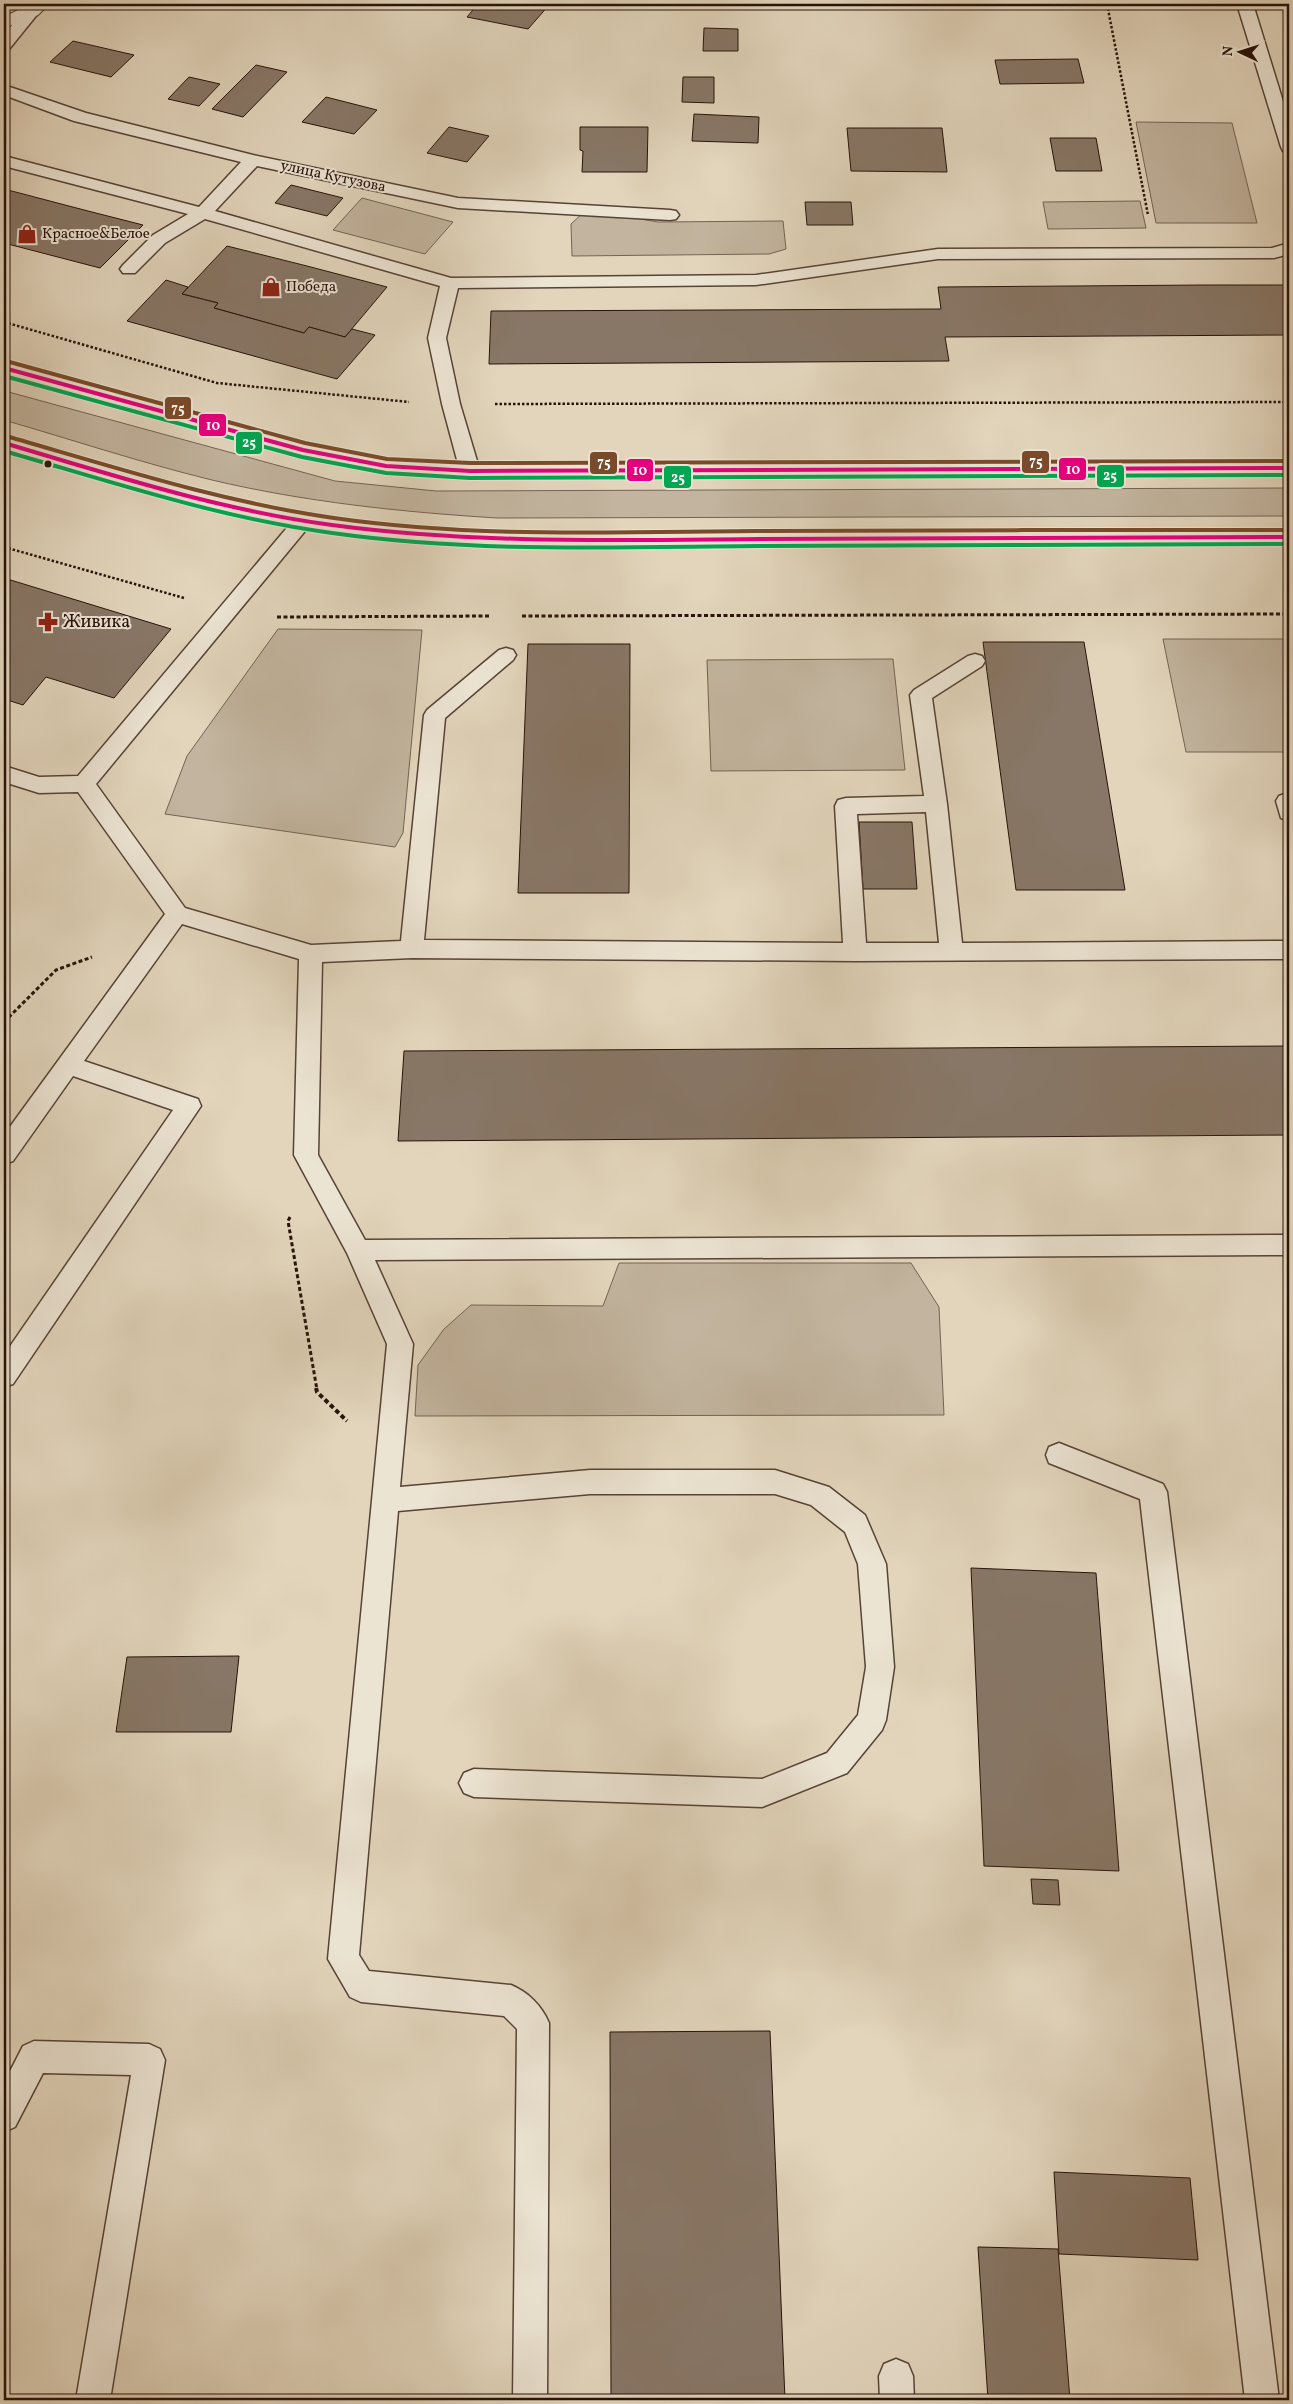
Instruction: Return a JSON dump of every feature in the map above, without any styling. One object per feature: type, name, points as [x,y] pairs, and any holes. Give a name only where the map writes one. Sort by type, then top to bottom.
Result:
[{"type":"main road","points":[[4,24],[36,7]]},
{"type":"main road","points":[[4,368],[245,435],[346,460],[419,469],[470,471],[1289,468]]},
{"type":"main road","points":[[4,443],[185,496],[303,521],[404,533],[509,539],[1289,537]]},
{"type":"lane","points":[[1245,4],[1289,147]]},
{"type":"lane","points":[[4,45],[36,7]]},
{"type":"lane","name":"улица Кутузова","points":[[4,90],[80,117],[253,160],[458,203],[670,215]]},
{"type":"lane","points":[[129,269],[159,239],[202,213],[253,160]]},
{"type":"lane","points":[[4,161],[202,213],[450,283],[756,280],[938,254],[1156,255],[1274,253],[1289,248]]},
{"type":"lane","points":[[450,283],[437,338],[451,404],[470,471]]},
{"type":"lane","points":[[4,774],[39,785],[84,784],[303,521]]},
{"type":"lane","points":[[412,949],[435,715],[506,655]]},
{"type":"lane","points":[[951,950],[936,804],[921,695],[975,661]]},
{"type":"lane","points":[[84,784],[177,914],[311,954],[412,949],[855,952],[951,950],[1289,950]]},
{"type":"lane","points":[[855,952],[846,806],[936,804]]},
{"type":"lane","points":[[4,1154],[177,914]]},
{"type":"lane","points":[[311,954],[306,1155],[358,1250],[400,1344],[343,1959],[361,1986],[511,2001],[533,2023],[530,2400]]},
{"type":"lane","points":[[4,1376],[189,1106],[69,1065]]},
{"type":"lane","points":[[358,1250],[1289,1245]]},
{"type":"lane","points":[[1059,1455],[1153,1492],[1262,2400]]},
{"type":"lane","points":[[386,1500],[590,1482],[774,1482],[819,1495],[854,1524],[872,1564],[880,1667],[872,1720],[837,1763],[762,1793],[474,1783]]},
{"type":"lane","points":[[4,2116],[34,2057],[149,2060],[93,2400]]},
{"type":"path","points":[[1107,4],[1156,255]]},
{"type":"path","points":[[4,322],[217,383],[398,402],[451,404],[1289,402]]},
{"type":"path","points":[[4,547],[252,617],[492,616]]},
{"type":"path","points":[[522,616],[1289,614]]},
{"type":"path","points":[[4,1022],[56,970],[100,954]]},
{"type":"path","points":[[315,1173],[288,1221],[317,1392],[350,1424]]},
{"type":"shaded area","points":[[1136,122],[1232,123],[1257,223],[1156,223]]},
{"type":"shaded area","points":[[362,198],[453,222],[425,254],[333,230]]},
{"type":"shaded area","points":[[1140,201],[1146,228],[1048,229],[1043,202]]},
{"type":"shaded area","points":[[584,212],[618,215],[658,222],[783,221],[786,249],[769,254],[572,256],[571,224]]},
{"type":"shaded area","points":[[5,391],[335,481],[436,491],[1289,488],[1289,516],[497,518],[425,513],[353,505],[247,488],[134,459],[4,420]]},
{"type":"shaded area","points":[[278,629],[422,630],[403,833],[395,847],[165,814],[187,756]]},
{"type":"shaded area","points":[[1163,639],[1289,639],[1289,752],[1186,752]]},
{"type":"shaded area","points":[[893,659],[905,770],[711,771],[707,660]]},
{"type":"shaded area","points":[[619,1263],[911,1263],[939,1307],[944,1415],[415,1416],[418,1365],[444,1329],[471,1305],[603,1306]]},
{"type":"building","points":[[478,4],[550,4],[528,29],[467,17]]},
{"type":"building","points":[[877,4],[945,4],[946,6],[877,7]]},
{"type":"building","points":[[704,28],[738,29],[738,51],[703,51]]},
{"type":"building","points":[[73,41],[134,55],[111,77],[50,62]]},
{"type":"building","points":[[1078,59],[1084,83],[1000,84],[995,60]]},
{"type":"building","points":[[256,65],[287,72],[243,117],[212,109]]},
{"type":"building","points":[[189,77],[220,84],[199,106],[168,99]]},
{"type":"building","points":[[683,77],[714,77],[714,103],[682,102]]},
{"type":"building","points":[[326,97],[377,110],[354,134],[302,122]]},
{"type":"building","points":[[694,114],[759,117],[758,143],[692,141]]},
{"type":"building","points":[[449,127],[489,136],[467,162],[427,153]]},
{"type":"building","points":[[580,127],[648,127],[647,172],[582,172],[583,151],[580,150]]},
{"type":"building","points":[[847,128],[942,128],[947,172],[851,171]]},
{"type":"building","points":[[1050,138],[1096,138],[1102,171],[1056,171]]},
{"type":"building","points":[[291,185],[343,198],[327,216],[275,203]]},
{"type":"building","points":[[4,189],[143,225],[100,268],[4,243]]},
{"type":"building","points":[[805,202],[851,202],[853,225],[807,225]]},
{"type":"building","points":[[227,246],[387,287],[345,337],[309,327],[304,333],[214,308],[218,303],[182,294]]},
{"type":"building","points":[[166,280],[188,287],[182,294],[218,303],[214,308],[304,333],[309,327],[345,337],[352,329],[375,335],[337,379],[127,321]]},
{"type":"building","points":[[1289,285],[1289,335],[945,337],[949,361],[489,364],[491,311],[941,309],[938,287]]},
{"type":"building","points":[[4,578],[171,629],[114,698],[46,677],[23,705],[4,699]]},
{"type":"building","points":[[983,642],[1084,642],[1125,890],[1016,890]]},
{"type":"building","points":[[528,644],[630,644],[629,893],[518,893]]},
{"type":"building","points":[[859,822],[912,822],[917,889],[863,889]]},
{"type":"building","points":[[1289,1046],[1289,1135],[398,1141],[404,1051]]},
{"type":"building","points":[[971,1568],[1096,1573],[1119,1871],[984,1866]]},
{"type":"building","points":[[239,1656],[231,1732],[116,1732],[127,1657]]},
{"type":"building","points":[[1031,1879],[1058,1880],[1060,1905],[1033,1904]]},
{"type":"building","points":[[770,2031],[785,2400],[611,2400],[610,2032]]},
{"type":"building","points":[[1054,2172],[1190,2178],[1198,2260],[1059,2254]]},
{"type":"building","points":[[978,2247],[1058,2249],[1070,2400],[988,2400]]},
{"type":"transit line","name":"75","points":[[6,361],[305,443],[387,459],[470,463],[1289,461]]},
{"type":"transit line","name":"10","points":[[4,368],[303,450],[386,466],[470,471],[1289,468]]},
{"type":"transit line","name":"25","points":[[4,376],[302,457],[386,473],[470,478],[1289,475]]},
{"type":"transit line","name":"75","points":[[6,436],[168,483],[251,503],[334,518],[439,528],[544,532],[1289,530]]},
{"type":"transit line","name":"10","points":[[4,443],[166,490],[249,510],[332,525],[437,535],[543,540],[1289,537]]},
{"type":"transit line","name":"25","points":[[4,451],[166,498],[249,518],[332,533],[439,543],[546,547],[1289,544]]},
{"type":"place","name":"Красное&Белое","points":[[27,234]]},
{"type":"place","name":"Победа","points":[[271,287]]},
{"type":"place","name":"Живика","points":[[48,622]]}]
